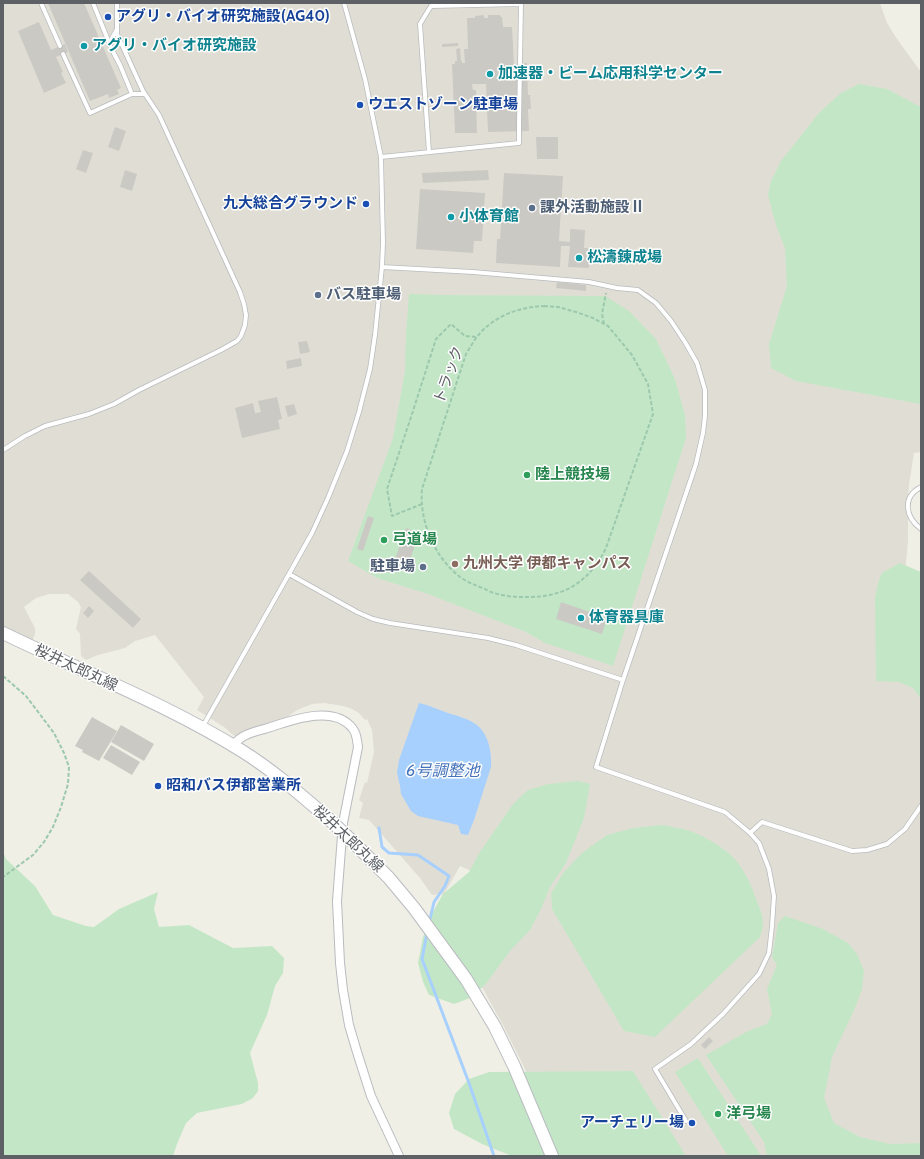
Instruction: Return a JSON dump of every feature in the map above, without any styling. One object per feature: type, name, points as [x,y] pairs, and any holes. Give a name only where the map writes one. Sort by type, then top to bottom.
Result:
[{"type":"main road","name":"桜井太郎丸線","points":[[3,634],[157,705],[232,745],[272,772],[330,820],[389,878],[414,908],[466,978],[495,1027],[514,1066],[552,1156]]},
{"type":"street","points":[[232,745],[245,736],[289,721],[312,716],[337,718],[353,729],[356,736],[358,747],[343,823],[339,867],[337,901],[340,963],[349,1025],[357,1052],[371,1096],[399,1156]]},
{"type":"lane","points":[[40,3],[60,46]]},
{"type":"lane","points":[[93,3],[110,46],[117,58],[132,94]]},
{"type":"lane","points":[[3,450],[44,426],[89,414],[114,404],[139,390],[221,350],[237,341],[241,336],[245,325],[246,315],[240,292],[159,115],[145,94],[134,73],[117,34],[117,3]]},
{"type":"lane","points":[[202,728],[312,533],[344,458],[359,412],[370,369],[382,268],[383,243],[381,157],[365,79],[344,3]]},
{"type":"lane","points":[[381,157],[519,143],[521,4],[431,6],[420,24],[429,152]]},
{"type":"lane","points":[[110,46],[117,29]]},
{"type":"lane","points":[[63,54],[90,112],[132,94],[145,94]]},
{"type":"lane","points":[[382,268],[473,272],[589,282],[638,290],[656,303],[671,321],[697,363],[705,390],[705,416],[696,464],[623,680],[596,767],[725,812],[750,833],[759,843],[769,869],[774,896],[772,926],[769,953],[759,974],[723,1014],[690,1044],[654,1069],[686,1121]]},
{"type":"lane","points":[[921,487],[915,490],[908,504],[908,512],[915,524],[921,529]]},
{"type":"lane","points":[[289,574],[357,612],[373,619],[495,639],[516,644],[623,680]]},
{"type":"lane","points":[[750,833],[762,822],[852,851],[866,850],[886,844],[905,829],[921,806]]},
{"type":"path","points":[[604,324],[602,314],[608,286]]},
{"type":"path","name":"トラック","points":[[525,307],[558,307],[593,318],[604,324],[608,326],[623,344],[644,375],[648,384],[653,414],[606,548],[598,563],[580,582],[565,591],[532,597],[512,597],[501,595],[463,579],[441,557],[436,549],[423,515],[421,497],[424,482],[466,354],[477,337],[486,328],[506,315],[525,307]]},
{"type":"path","points":[[422,504],[392,516],[387,489],[436,339],[451,324],[465,336],[477,337]]},
{"type":"path","points":[[3,676],[26,696],[54,733],[69,767],[68,784],[61,807],[53,827],[44,842],[33,855],[3,877]]},
{"type":"shaded area","name":"九州大学 伊都キャンパス","points":[[3,3],[880,3],[887,23],[921,72],[921,452],[914,453],[909,485],[908,541],[904,586],[921,589],[921,1154],[917,1156],[561,1156],[524,1067],[471,967],[476,873],[460,866],[444,894],[432,895],[420,878],[369,820],[359,818],[363,803],[359,800],[365,782],[367,783],[374,752],[372,730],[367,719],[365,720],[359,713],[343,706],[324,703],[312,704],[297,710],[265,733],[252,738],[239,740],[224,727],[197,710],[204,697],[155,635],[135,641],[125,648],[98,655],[86,660],[81,656],[80,634],[76,629],[81,607],[78,602],[68,594],[49,594],[36,598],[24,607],[35,628],[35,634],[32,642],[3,628]]},
{"type":"green space","points":[[859,84],[887,89],[921,107],[921,404],[796,381],[771,368],[769,344],[787,286],[785,248],[776,225],[768,195],[771,181],[781,161],[819,113],[841,93]]},
{"type":"green space","name":"陸上競技場","points":[[409,294],[605,296],[629,311],[656,339],[675,379],[685,415],[686,438],[613,666],[545,643],[526,632],[428,594],[377,578],[348,561],[393,438],[405,371]]},
{"type":"green space","points":[[900,563],[921,572],[921,699],[913,688],[899,682],[876,681],[875,598],[878,583],[882,573]]},
{"type":"green space","points":[[578,781],[590,784],[584,818],[566,863],[550,887],[530,930],[510,951],[485,985],[470,998],[454,1004],[429,995],[423,982],[418,963],[423,937],[430,917],[443,894],[469,872],[480,852],[513,804],[528,790],[548,784]]},
{"type":"green space","points":[[662,825],[695,833],[716,844],[734,858],[744,871],[751,885],[761,913],[763,926],[760,937],[655,1037],[624,1031],[552,909],[551,893],[564,872],[582,853],[607,835],[634,828]]},
{"type":"green space","points":[[3,851],[6,859],[35,886],[53,915],[86,926],[94,927],[119,909],[158,892],[154,909],[159,927],[189,925],[233,948],[272,946],[284,958],[283,973],[275,986],[267,1015],[250,1053],[258,1083],[258,1091],[253,1098],[242,1104],[197,1113],[186,1123],[173,1156],[3,1156]]},
{"type":"green space","points":[[785,916],[823,929],[848,943],[857,954],[864,971],[862,989],[855,1008],[832,1057],[824,1098],[834,1123],[860,1137],[890,1144],[921,1143],[921,1156],[767,1156],[764,1142],[706,1055],[746,1032],[767,1024],[772,1014],[767,989],[777,965],[772,957],[778,923]]},
{"type":"green space","name":"洋弓場","points":[[698,1058],[761,1156],[728,1156],[675,1072]]},
{"type":"green space","points":[[633,1071],[686,1156],[512,1156],[482,1144],[454,1129],[449,1113],[455,1094],[469,1079],[489,1072]]},
{"type":"water","name":"6号調整池","points":[[419,703],[463,718],[477,725],[481,729],[489,744],[491,767],[468,835],[461,834],[458,825],[418,816],[411,811],[401,794],[397,773],[399,760]]},
{"type":"building","name":"アグリ・バイオ研究施設","points":[[48,3],[84,3],[121,88],[117,90],[119,94],[109,98],[108,94],[90,101]]},
{"type":"building","name":"加速器・ビーム応用科学センター","points":[[484,15],[484,18],[488,18],[488,15],[500,15],[502,17],[503,27],[512,27],[514,64],[527,63],[528,95],[530,95],[531,109],[528,109],[529,131],[488,132],[486,84],[472,84],[473,90],[476,90],[477,133],[455,133],[452,64],[455,64],[455,61],[457,61],[456,49],[460,48],[461,61],[462,63],[465,63],[464,49],[468,49],[467,18],[475,18],[475,16]]},
{"type":"building","points":[[39,22],[51,50],[65,44],[68,52],[56,57],[66,83],[44,93],[18,31]]},
{"type":"building","points":[[458,43],[458,46],[442,47],[442,44]]},
{"type":"building","points":[[115,127],[126,131],[119,151],[108,147]]},
{"type":"building","points":[[536,137],[558,137],[558,159],[537,159]]},
{"type":"building","points":[[83,150],[93,153],[86,173],[76,169]]},
{"type":"building","points":[[125,170],[137,174],[132,191],[120,187]]},
{"type":"building","points":[[488,170],[489,180],[423,183],[422,173]]},
{"type":"building","name":"課外活動施設Ⅱ","points":[[504,173],[563,176],[559,241],[570,242],[570,229],[585,230],[584,248],[590,248],[589,268],[568,267],[570,246],[561,246],[560,267],[496,263],[497,239],[500,239]]},
{"type":"building","name":"小体育館","points":[[420,189],[485,193],[482,241],[474,241],[473,253],[416,249]]},
{"type":"building","points":[[557,282],[586,285],[586,291],[556,288]]},
{"type":"building","points":[[307,341],[310,352],[300,354],[298,342]]},
{"type":"building","points":[[301,358],[302,366],[287,369],[286,361]]},
{"type":"building","points":[[277,397],[282,419],[278,420],[280,429],[242,438],[235,408],[253,403],[255,413],[261,412],[258,401]]},
{"type":"building","points":[[294,404],[297,414],[288,417],[285,406]]},
{"type":"building","points":[[368,516],[374,518],[363,551],[357,549]]},
{"type":"building","points":[[406,528],[419,533],[408,566],[394,562]]},
{"type":"building","points":[[89,571],[141,619],[133,628],[80,580]]},
{"type":"building","name":"体育器具庫","points":[[561,602],[607,618],[602,634],[556,619]]},
{"type":"building","points":[[89,606],[94,611],[88,618],[83,613]]},
{"type":"building","points":[[92,717],[117,731],[99,761],[82,752],[83,750],[75,746]]},
{"type":"building","points":[[121,725],[154,744],[144,761],[111,742]]},
{"type":"building","points":[[111,745],[140,762],[132,775],[103,758]]},
{"type":"building","points":[[709,1037],[713,1041],[705,1049],[701,1045]]},
{"type":"waterway","points":[[379,828],[382,847],[389,853],[418,855],[449,876],[445,886],[434,902],[429,923]]},
{"type":"waterway","points":[[427,933],[422,959],[469,1083],[494,1156]]},
{"type":"place","name":"アグリ・バイオ研究施設(AG40)","points":[[108,17]]},
{"type":"place","name":"アグリ・バイオ研究施設","points":[[84,46]]},
{"type":"place","name":"加速器・ビーム応用科学センター","points":[[490,74]]},
{"type":"place","name":"ウエストゾーン駐車場","points":[[360,105]]},
{"type":"place","name":"九大総合グラウンド","points":[[366,204]]},
{"type":"place","name":"課外活動施設Ⅱ","points":[[532,208]]},
{"type":"place","name":"小体育館","points":[[451,217]]},
{"type":"place","name":"松濤錬成場","points":[[579,258]]},
{"type":"place","name":"バス駐車場","points":[[318,295]]},
{"type":"place","name":"陸上競技場","points":[[527,475]]},
{"type":"place","name":"弓道場","points":[[384,540]]},
{"type":"place","name":"九州大学 伊都キャンパス","points":[[455,564]]},
{"type":"place","name":"駐車場","points":[[423,567]]},
{"type":"place","name":"体育器具庫","points":[[581,618]]},
{"type":"place","name":"昭和バス伊都営業所","points":[[158,786]]},
{"type":"place","name":"洋弓場","points":[[718,1114]]},
{"type":"place","name":"アーチェリー場","points":[[692,1123]]}]
